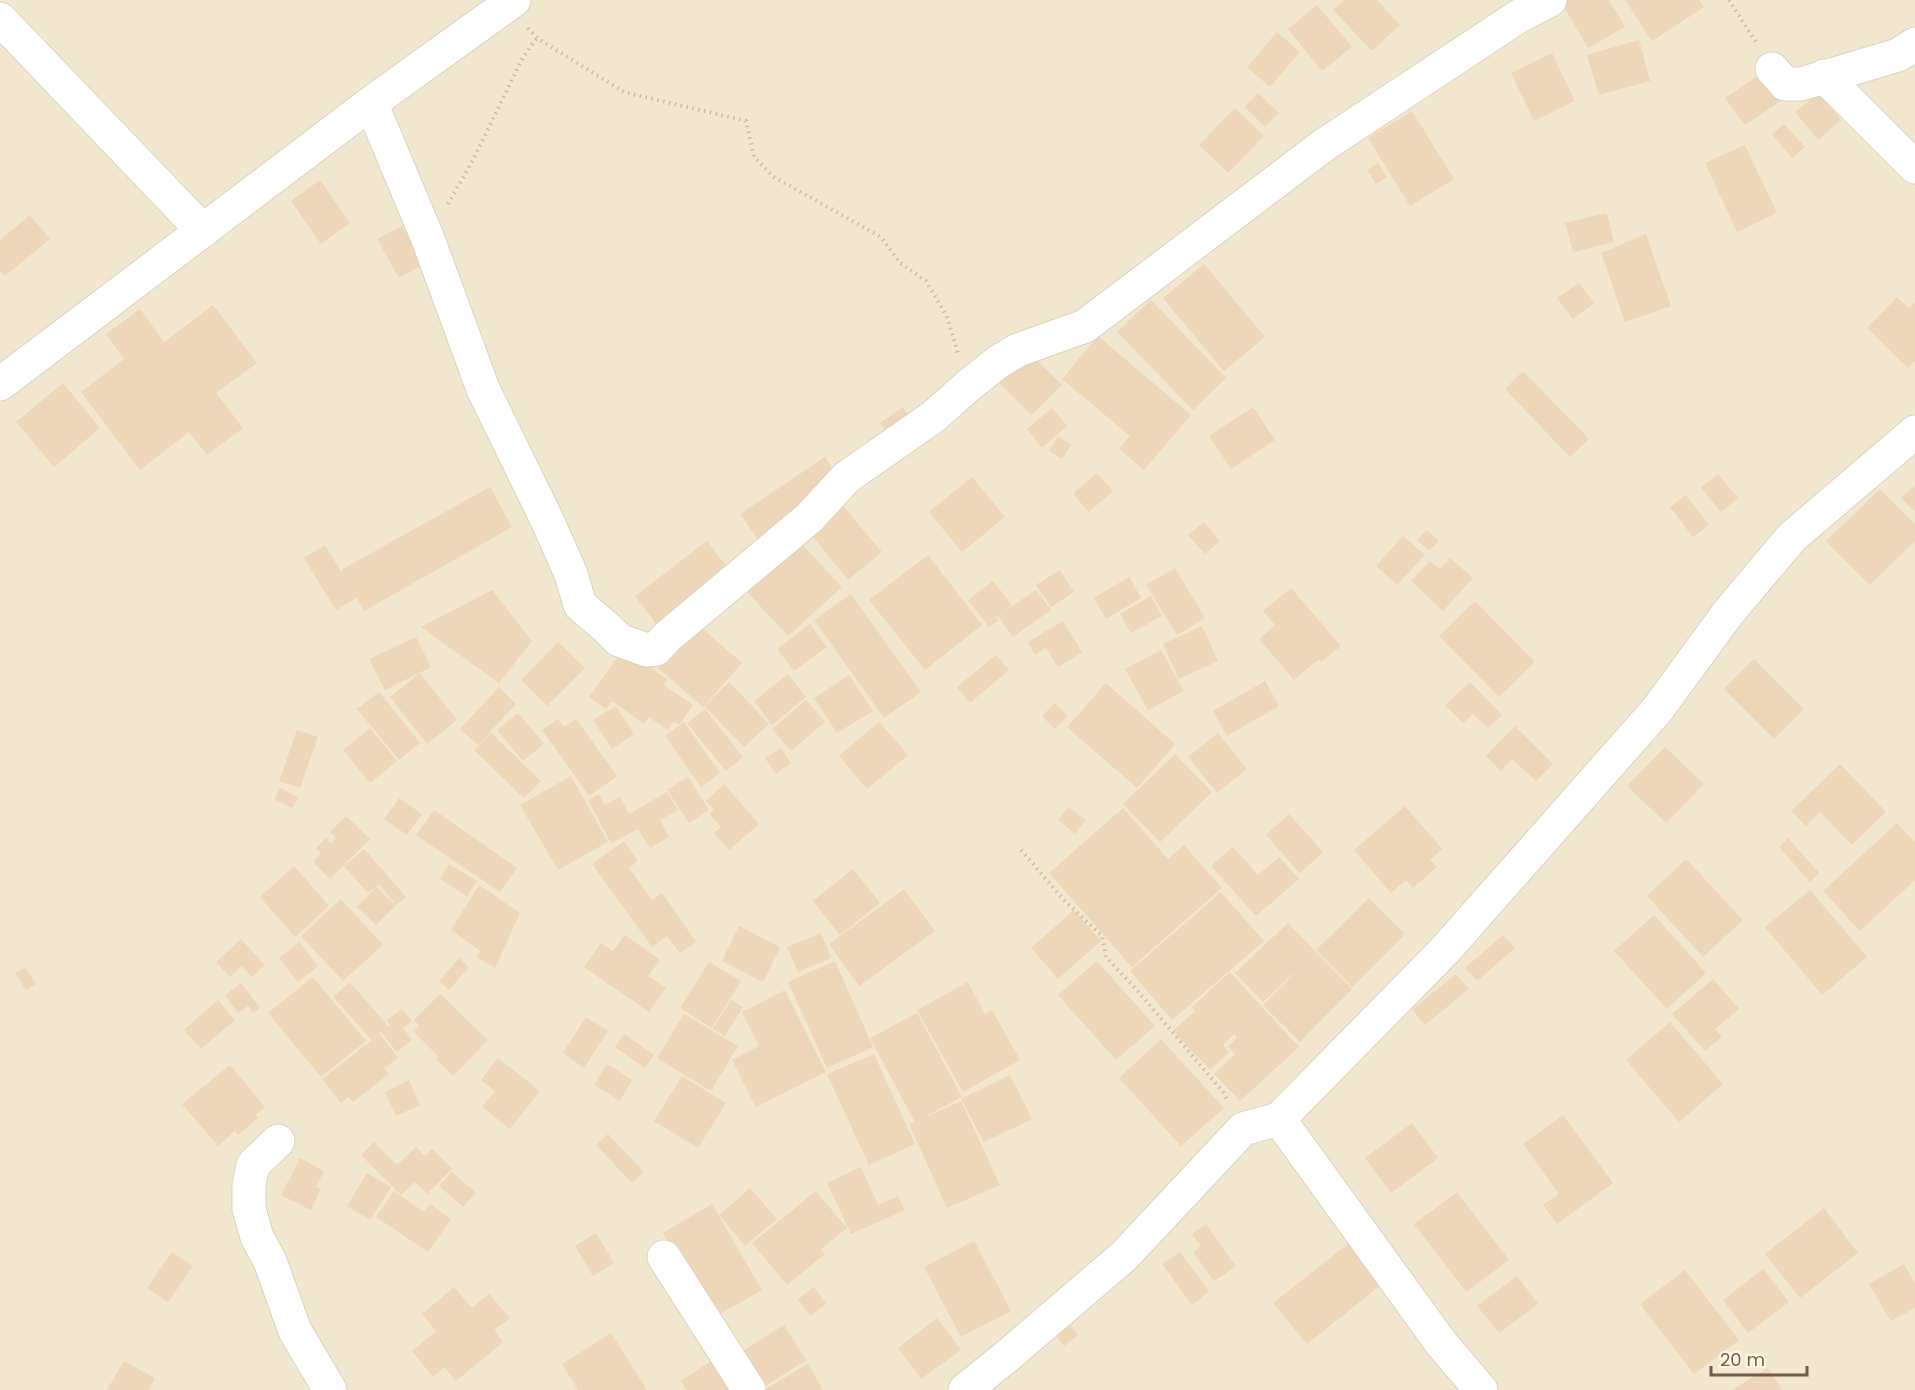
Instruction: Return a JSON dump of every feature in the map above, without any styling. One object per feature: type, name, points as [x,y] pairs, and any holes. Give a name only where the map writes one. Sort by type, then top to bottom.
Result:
[{"type":"street","points":[[371,103],[428,238],[483,389],[547,520],[571,574],[580,605],[620,640],[647,650],[656,649],[770,552],[809,518],[847,477],[933,417],[969,385],[1018,350],[1085,326],[1324,146],[1519,16],[1550,0]]},
{"type":"street","points":[[0,384],[371,103],[512,1]]},
{"type":"street","points":[[0,19],[203,231]]},
{"type":"street","points":[[1772,69],[1781,81],[1792,85],[1898,55],[1915,44]]},
{"type":"street","points":[[1824,76],[1915,167]]},
{"type":"street","points":[[965,1390],[1125,1256],[1243,1130],[1279,1119],[1445,950],[1658,710],[1728,613],[1792,537],[1915,432]]},
{"type":"street","points":[[1279,1119],[1442,1343],[1481,1390]]},
{"type":"street","points":[[278,1141],[253,1165],[249,1185],[249,1209],[257,1237],[270,1261],[296,1330],[330,1390]]},
{"type":"street","points":[[664,1257],[749,1390]]},
{"type":"path","points":[[1729,0],[1772,69]]},
{"type":"path","points":[[512,1],[524,24],[537,38],[624,92],[746,121],[754,157],[774,177],[881,237],[900,263],[926,281],[946,317],[969,385]]},
{"type":"path","points":[[428,238],[473,160],[524,57],[537,38]]},
{"type":"path","points":[[1021,850],[1064,900],[1102,936],[1106,957],[1223,1092],[1243,1130]]},
{"type":"shaded area","points":[[0,0],[1915,0],[1915,1390],[0,1390]]},
{"type":"building","points":[[1344,0],[1377,0],[1400,25],[1372,51],[1333,10]]},
{"type":"building","points":[[1560,0],[1609,0],[1625,27],[1588,48]]},
{"type":"building","points":[[1625,0],[1699,0],[1704,7],[1652,41]]},
{"type":"building","points":[[1317,5],[1352,47],[1322,71],[1288,29]]},
{"type":"building","points":[[1277,32],[1300,52],[1270,87],[1247,67]]},
{"type":"building","points":[[1639,40],[1650,81],[1599,95],[1587,55]]},
{"type":"building","points":[[1552,53],[1575,101],[1534,121],[1511,73]]},
{"type":"building","points":[[1762,73],[1781,101],[1745,125],[1725,98]]},
{"type":"building","points":[[1258,93],[1279,113],[1265,127],[1245,107]]},
{"type":"building","points":[[1819,93],[1841,120],[1818,140],[1795,112]]},
{"type":"building","points":[[1235,108],[1264,136],[1228,173],[1199,145]]},
{"type":"building","points":[[1412,111],[1454,179],[1410,206],[1368,138]]},
{"type":"building","points":[[1784,124],[1805,147],[1792,158],[1772,134]]},
{"type":"building","points":[[1745,145],[1777,213],[1737,232],[1705,163]]},
{"type":"building","points":[[1378,163],[1387,177],[1376,184],[1367,170]]},
{"type":"building","points":[[320,180],[350,223],[321,244],[291,201]]},
{"type":"building","points":[[1607,213],[1614,242],[1573,252],[1565,223]]},
{"type":"building","points":[[30,215],[50,239],[5,276],[0,270],[0,240]]},
{"type":"building","points":[[402,226],[424,264],[399,278],[377,239]]},
{"type":"building","points":[[1646,234],[1671,306],[1625,322],[1601,253]]},
{"type":"building","points":[[1204,264],[1265,337],[1224,371],[1163,298]]},
{"type":"building","points":[[1579,283],[1594,303],[1573,319],[1557,298]]},
{"type":"building","points":[[1897,297],[1909,308],[1915,302],[1915,361],[1908,368],[1867,328]]},
{"type":"building","points":[[1151,300],[1226,378],[1193,410],[1117,332]]},
{"type":"building","points":[[213,305],[257,363],[216,393],[243,428],[207,455],[189,432],[140,470],[81,392],[124,359],[106,334],[140,309],[164,342]]},
{"type":"building","points":[[1098,336],[1191,415],[1144,470],[1119,449],[1130,436],[1062,379]]},
{"type":"building","points":[[1033,356],[1062,385],[1031,415],[998,382],[1017,364],[1021,369]]},
{"type":"building","points":[[1523,371],[1589,439],[1570,457],[1505,389]]},
{"type":"building","points":[[63,383],[100,428],[54,467],[16,422]]},
{"type":"building","points":[[903,407],[911,420],[889,436],[880,423]]},
{"type":"building","points":[[1253,407],[1275,440],[1231,469],[1209,436]]},
{"type":"building","points":[[1052,408],[1067,426],[1042,448],[1027,429]]},
{"type":"building","points":[[1058,436],[1071,445],[1062,459],[1049,451]]},
{"type":"building","points":[[825,457],[836,474],[761,544],[740,514]]},
{"type":"building","points":[[1097,473],[1113,491],[1089,512],[1073,494]]},
{"type":"building","points":[[1718,474],[1738,498],[1721,512],[1701,488]]},
{"type":"building","points":[[972,477],[1005,517],[962,552],[929,512]]},
{"type":"building","points":[[1915,485],[1915,512],[1901,498]]},
{"type":"building","points":[[490,487],[512,527],[364,611],[357,598],[336,610],[304,558],[325,545],[347,581],[341,570]]},
{"type":"building","points":[[1880,489],[1915,524],[1915,541],[1870,585],[1826,541]]},
{"type":"building","points":[[1686,495],[1709,525],[1693,537],[1670,507]]},
{"type":"building","points":[[838,500],[882,552],[848,580],[805,527]]},
{"type":"building","points":[[1204,522],[1220,541],[1205,554],[1188,535]]},
{"type":"building","points":[[1427,530],[1439,541],[1429,551],[1417,540]]},
{"type":"building","points":[[1403,536],[1425,555],[1397,585],[1376,566]]},
{"type":"building","points":[[707,541],[733,575],[661,630],[635,596]]},
{"type":"building","points":[[800,542],[842,587],[788,636],[746,591]]},
{"type":"building","points":[[928,555],[982,625],[925,670],[869,600]]},
{"type":"building","points":[[1450,558],[1473,578],[1443,611],[1411,581],[1430,561],[1440,569]]},
{"type":"building","points":[[1175,568],[1205,618],[1177,635],[1146,585]]},
{"type":"building","points":[[1060,570],[1074,592],[1051,607],[1036,585]]},
{"type":"building","points":[[1129,577],[1141,598],[1106,619],[1094,598]]},
{"type":"building","points":[[993,581],[1012,605],[995,618],[999,620],[989,627],[968,600]]},
{"type":"building","points":[[1291,588],[1341,646],[1321,662],[1319,659],[1294,680],[1259,639],[1275,625],[1263,611]]},
{"type":"building","points":[[492,590],[532,641],[499,683],[421,627]]},
{"type":"building","points":[[1036,590],[1051,610],[1013,637],[998,616]]},
{"type":"building","points":[[851,594],[921,692],[884,718],[814,620]]},
{"type":"building","points":[[1151,596],[1162,616],[1131,633],[1120,614]]},
{"type":"building","points":[[1475,601],[1535,662],[1499,697],[1439,636]]},
{"type":"building","points":[[1063,621],[1082,652],[1058,667],[1046,648],[1035,655],[1028,642]]},
{"type":"building","points":[[696,623],[742,663],[703,707],[657,667]]},
{"type":"building","points":[[810,624],[827,647],[794,671],[777,649]]},
{"type":"building","points":[[1202,626],[1218,661],[1179,679],[1163,644]]},
{"type":"building","points":[[416,637],[431,667],[385,690],[369,659]]},
{"type":"building","points":[[558,642],[585,668],[547,706],[521,680]]},
{"type":"building","points":[[624,648],[668,680],[664,685],[693,705],[679,725],[674,721],[668,730],[649,717],[644,724],[612,701],[606,709],[589,697]]},
{"type":"building","points":[[1161,650],[1184,691],[1148,710],[1125,669]]},
{"type":"building","points":[[996,655],[1009,670],[970,703],[957,687]]},
{"type":"building","points":[[1754,659],[1804,709],[1774,739],[1724,689]]},
{"type":"building","points":[[420,673],[457,720],[427,744],[390,697]]},
{"type":"building","points":[[788,674],[806,697],[772,725],[754,701]]},
{"type":"building","points":[[849,675],[873,711],[837,733],[814,698]]},
{"type":"building","points":[[1265,681],[1279,706],[1227,736],[1213,711]]},
{"type":"building","points":[[729,682],[769,724],[744,747],[704,706]]},
{"type":"building","points":[[1470,682],[1502,715],[1488,728],[1473,714],[1463,723],[1445,705]]},
{"type":"building","points":[[1106,683],[1175,744],[1137,788],[1067,727]]},
{"type":"building","points":[[499,687],[516,704],[478,745],[460,729]]},
{"type":"building","points":[[379,692],[420,743],[399,760],[357,709]]},
{"type":"building","points":[[806,700],[825,722],[791,751],[772,729]]},
{"type":"building","points":[[1055,703],[1068,716],[1055,729],[1042,716]]},
{"type":"building","points":[[616,706],[634,734],[612,749],[593,720]]},
{"type":"building","points":[[705,709],[743,757],[726,771],[687,723]]},
{"type":"building","points":[[518,713],[544,744],[523,761],[497,730]]},
{"type":"building","points":[[558,719],[564,727],[576,719],[617,776],[589,796],[542,730]]},
{"type":"building","points":[[684,722],[720,773],[701,787],[665,736]]},
{"type":"building","points":[[879,722],[908,755],[867,789],[839,756]]},
{"type":"building","points":[[1515,726],[1553,764],[1536,781],[1512,759],[1501,771],[1486,756]]},
{"type":"building","points":[[370,728],[397,761],[370,783],[343,750]]},
{"type":"building","points":[[297,730],[318,737],[300,788],[279,781]]},
{"type":"building","points":[[491,733],[541,781],[524,798],[474,750]]},
{"type":"building","points":[[1218,733],[1247,769],[1217,793],[1188,757]]},
{"type":"building","points":[[1665,747],[1704,784],[1666,823],[1627,786]]},
{"type":"building","points":[[781,748],[791,763],[776,774],[765,758]]},
{"type":"building","points":[[1175,754],[1212,792],[1160,842],[1123,804]]},
{"type":"building","points":[[1840,764],[1886,812],[1852,845],[1820,812],[1806,826],[1791,811]]},
{"type":"building","points":[[571,776],[608,842],[558,870],[520,805]]},
{"type":"building","points":[[688,777],[709,810],[689,823],[667,790]]},
{"type":"building","points":[[724,784],[759,824],[729,850],[714,833],[721,827],[709,814],[714,810],[706,801]]},
{"type":"building","points":[[280,788],[298,797],[292,808],[274,799]]},
{"type":"building","points":[[667,792],[678,810],[660,820],[669,837],[650,848],[638,829],[611,843],[588,800],[599,794],[605,805],[620,797],[629,814]]},
{"type":"building","points":[[399,798],[422,814],[407,835],[384,819]]},
{"type":"building","points":[[1405,806],[1442,849],[1430,860],[1437,867],[1413,888],[1406,880],[1391,893],[1354,850]]},
{"type":"building","points":[[1068,807],[1086,820],[1075,834],[1058,820]]},
{"type":"building","points":[[1123,808],[1168,859],[1184,845],[1222,888],[1132,967],[1049,873]]},
{"type":"building","points":[[434,810],[517,868],[500,892],[416,835]]},
{"type":"building","points":[[1289,814],[1323,852],[1300,873],[1266,835]]},
{"type":"building","points":[[346,816],[370,839],[330,879],[313,862],[321,854],[316,848],[326,838],[331,843],[336,838],[330,832]]},
{"type":"building","points":[[1897,823],[1915,842],[1915,880],[1860,931],[1823,891]]},
{"type":"building","points":[[1788,838],[1819,873],[1810,882],[1779,847]]},
{"type":"building","points":[[624,841],[638,861],[629,868],[652,900],[662,893],[696,942],[680,953],[667,936],[652,947],[592,864]]},
{"type":"building","points":[[1233,847],[1258,875],[1279,857],[1299,879],[1256,916],[1211,866]]},
{"type":"building","points":[[364,849],[406,897],[396,905],[379,884],[368,893],[344,866]]},
{"type":"building","points":[[1686,859],[1743,920],[1703,957],[1647,896]]},
{"type":"building","points":[[449,864],[477,881],[467,896],[440,879]]},
{"type":"building","points":[[294,866],[329,906],[295,937],[260,897]]},
{"type":"building","points":[[853,869],[880,903],[840,935],[813,901]]},
{"type":"building","points":[[479,885],[520,913],[495,968],[476,957],[480,951],[451,930]]},
{"type":"building","points":[[376,887],[396,905],[376,925],[357,907]]},
{"type":"building","points":[[904,889],[935,931],[859,986],[829,944]]},
{"type":"building","points":[[1810,890],[1867,957],[1822,995],[1765,927]]},
{"type":"building","points":[[1221,892],[1264,941],[1172,1020],[1130,971]]},
{"type":"building","points":[[1369,898],[1405,934],[1352,987],[1316,950]]},
{"type":"building","points":[[341,899],[383,945],[343,981],[301,936]]},
{"type":"building","points":[[1074,910],[1101,941],[1058,979],[1031,948]]},
{"type":"building","points":[[1654,915],[1706,973],[1667,1009],[1614,951]]},
{"type":"building","points":[[1288,923],[1352,989],[1300,1042],[1263,1005],[1307,961],[1263,1002],[1235,973]]},
{"type":"building","points":[[739,926],[780,947],[763,982],[722,961]]},
{"type":"building","points":[[821,933],[831,958],[798,972],[787,947]]},
{"type":"building","points":[[625,935],[660,960],[648,976],[666,988],[649,1012],[584,967],[601,943],[613,951]]},
{"type":"building","points":[[1503,935],[1515,948],[1477,981],[1465,968]]},
{"type":"building","points":[[241,939],[265,965],[252,977],[242,966],[230,977],[216,962]]},
{"type":"building","points":[[299,942],[318,966],[298,982],[279,958]]},
{"type":"building","points":[[459,958],[469,967],[449,990],[439,981]]},
{"type":"building","points":[[835,961],[873,1047],[827,1068],[788,982]]},
{"type":"building","points":[[1097,961],[1155,1026],[1116,1060],[1058,995]]},
{"type":"building","points":[[709,962],[741,981],[712,1028],[680,1008]]},
{"type":"building","points":[[25,967],[36,984],[26,990],[15,973]]},
{"type":"building","points":[[1230,972],[1299,1047],[1240,1101],[1214,1074],[1235,1054],[1228,1046],[1237,1038],[1234,1034],[1223,1045],[1229,1052],[1210,1070],[1173,1031],[1195,1011],[1192,1007]]},
{"type":"building","points":[[1456,974],[1469,989],[1425,1025],[1412,1010]]},
{"type":"building","points":[[313,977],[366,1041],[321,1077],[268,1013]]},
{"type":"building","points":[[1713,979],[1739,1009],[1715,1029],[1722,1037],[1705,1051],[1672,1014]]},
{"type":"building","points":[[350,982],[389,1027],[387,1020],[402,1009],[412,1021],[403,1028],[412,1040],[397,1052],[381,1032],[372,1040],[333,997]]},
{"type":"building","points":[[968,982],[985,1014],[992,1010],[1020,1060],[963,1092],[917,1010]]},
{"type":"building","points":[[241,983],[260,1008],[253,1013],[248,1006],[238,1013],[225,995]]},
{"type":"building","points":[[785,990],[826,1072],[756,1107],[732,1060],[759,1046],[742,1012]]},
{"type":"building","points":[[440,994],[488,1040],[453,1076],[436,1059],[438,1056],[414,1032],[419,1026],[414,1020]]},
{"type":"building","points":[[218,1000],[235,1020],[201,1049],[184,1030]]},
{"type":"building","points":[[731,1000],[743,1007],[725,1036],[713,1029]]},
{"type":"building","points":[[917,1013],[962,1097],[919,1120],[961,1101],[1000,1185],[947,1208],[909,1124],[915,1122],[870,1038]]},
{"type":"building","points":[[684,1014],[738,1046],[711,1091],[657,1058]]},
{"type":"building","points":[[586,1017],[608,1031],[584,1068],[563,1053]]},
{"type":"building","points":[[1670,1022],[1723,1084],[1679,1122],[1626,1060]]},
{"type":"building","points":[[380,1034],[398,1058],[384,1068],[389,1074],[353,1102],[349,1097],[341,1103],[322,1079]]},
{"type":"building","points":[[624,1034],[654,1055],[645,1068],[615,1047]]},
{"type":"building","points":[[1161,1039],[1224,1108],[1181,1146],[1119,1078]]},
{"type":"building","points":[[874,1054],[915,1144],[869,1165],[827,1074]]},
{"type":"building","points":[[498,1058],[540,1091],[510,1129],[482,1107],[495,1091],[481,1080]]},
{"type":"building","points":[[607,1064],[632,1080],[620,1101],[594,1085]]},
{"type":"building","points":[[230,1065],[265,1107],[255,1115],[258,1118],[238,1135],[235,1131],[218,1146],[182,1104]]},
{"type":"building","points":[[1010,1075],[1032,1119],[984,1142],[961,1099]]},
{"type":"building","points":[[682,1076],[726,1103],[698,1148],[654,1121]]},
{"type":"building","points":[[409,1080],[420,1105],[396,1116],[385,1092]]},
{"type":"building","points":[[1563,1115],[1613,1183],[1557,1224],[1543,1205],[1559,1194],[1523,1144]]},
{"type":"building","points":[[1412,1123],[1438,1158],[1391,1193],[1365,1158]]},
{"type":"building","points":[[608,1134],[644,1172],[632,1183],[596,1145]]},
{"type":"building","points":[[374,1142],[397,1165],[416,1147],[425,1156],[432,1149],[452,1169],[427,1194],[415,1182],[401,1195],[361,1155]]},
{"type":"building","points":[[300,1158],[324,1171],[316,1187],[321,1189],[311,1210],[281,1195]]},
{"type":"building","points":[[861,1167],[878,1205],[898,1196],[905,1210],[851,1234],[827,1183]]},
{"type":"building","points":[[452,1172],[476,1193],[463,1207],[439,1186]]},
{"type":"building","points":[[367,1173],[391,1187],[370,1220],[347,1206]]},
{"type":"building","points":[[750,1188],[777,1219],[745,1246],[719,1215]]},
{"type":"building","points":[[394,1191],[424,1212],[430,1204],[451,1219],[428,1252],[376,1217]]},
{"type":"building","points":[[816,1191],[847,1228],[821,1249],[825,1254],[787,1285],[752,1243]]},
{"type":"building","points":[[1457,1192],[1509,1260],[1466,1292],[1414,1224]]},
{"type":"building","points":[[712,1204],[762,1290],[713,1318],[663,1233]]},
{"type":"building","points":[[1824,1208],[1858,1253],[1800,1298],[1765,1254]]},
{"type":"building","points":[[1206,1224],[1236,1266],[1214,1281],[1193,1252],[1201,1246],[1192,1234]]},
{"type":"building","points":[[596,1233],[614,1263],[593,1276],[575,1246]]},
{"type":"building","points":[[974,1241],[1011,1311],[961,1337],[924,1267]]},
{"type":"building","points":[[1348,1244],[1381,1285],[1307,1344],[1273,1303]]},
{"type":"building","points":[[172,1252],[193,1266],[168,1302],[147,1288]]},
{"type":"building","points":[[1180,1252],[1209,1291],[1192,1305],[1162,1264]]},
{"type":"building","points":[[1904,1264],[1915,1284],[1915,1308],[1891,1321],[1869,1284]]},
{"type":"building","points":[[1763,1269],[1789,1302],[1748,1333],[1723,1300]]},
{"type":"building","points":[[1685,1270],[1739,1340],[1694,1374],[1640,1304]]},
{"type":"building","points":[[1517,1276],[1538,1304],[1499,1333],[1477,1306]]},
{"type":"building","points":[[454,1287],[472,1308],[489,1294],[510,1318],[494,1330],[503,1342],[456,1381],[444,1367],[433,1377],[412,1351],[436,1331],[422,1314]]},
{"type":"building","points":[[814,1287],[826,1304],[810,1316],[798,1299]]},
{"type":"building","points":[[937,1318],[961,1350],[921,1379],[898,1348]]},
{"type":"building","points":[[1068,1322],[1078,1335],[1064,1346],[1054,1333]]},
{"type":"building","points":[[784,1325],[806,1360],[761,1389],[738,1354]]},
{"type":"building","points":[[611,1333],[647,1390],[578,1390],[562,1364]]},
{"type":"building","points":[[714,1359],[735,1390],[687,1390],[681,1381]]},
{"type":"building","points":[[124,1361],[155,1378],[149,1390],[107,1390]]},
{"type":"building","points":[[808,1364],[823,1390],[764,1390]]},
{"type":"building","points":[[1768,1368],[1782,1390],[1732,1390]]}]
